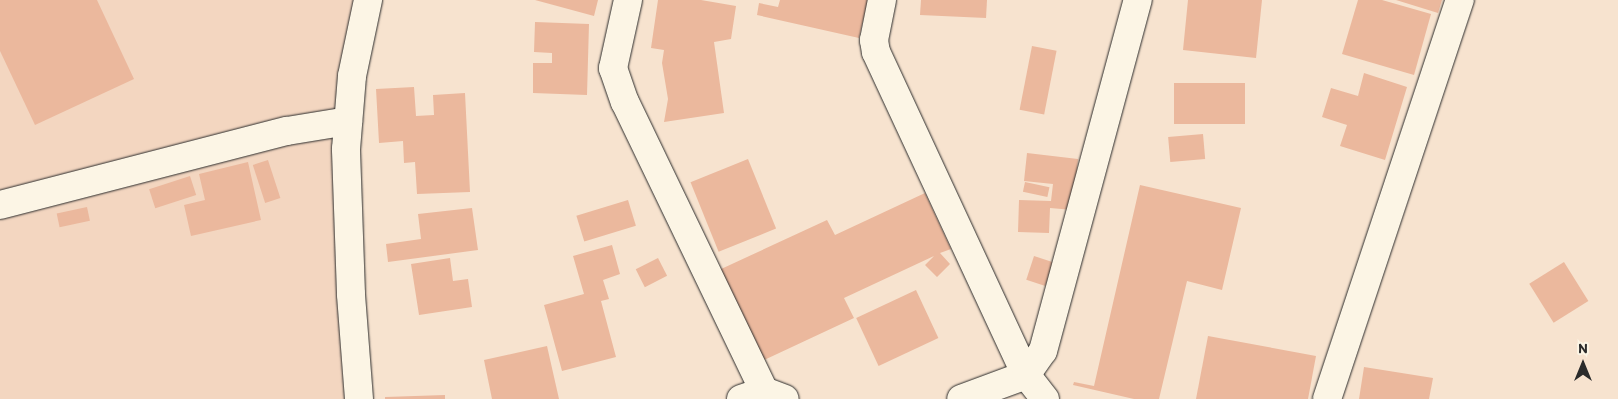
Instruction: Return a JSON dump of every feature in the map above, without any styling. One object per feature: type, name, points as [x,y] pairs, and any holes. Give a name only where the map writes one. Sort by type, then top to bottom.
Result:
[{"type":"street","points":[[358,399],[350,284],[346,149],[352,76],[368,0]]},
{"type":"street","points":[[628,0],[613,68],[625,102],[763,396]]},
{"type":"street","points":[[882,0],[874,40],[876,52],[1026,375],[1044,399]]},
{"type":"street","points":[[961,399],[1026,375],[1043,351],[1138,0]]},
{"type":"street","points":[[1327,399],[1460,0]]},
{"type":"street","points":[[0,205],[287,131],[348,121]]},
{"type":"shaded area","points":[[0,0],[368,0],[352,76],[359,399],[0,399]]},
{"type":"building","points":[[0,0],[97,0],[134,79],[35,125],[0,51]]},
{"type":"building","points":[[535,0],[598,0],[594,16]]},
{"type":"building","points":[[658,0],[701,0],[736,6],[731,39],[714,42],[724,113],[664,122],[668,99],[662,63],[664,50],[651,48]]},
{"type":"building","points":[[780,0],[868,0],[859,38],[757,15],[759,3],[778,7]]},
{"type":"building","points":[[921,0],[987,0],[986,18],[920,15]]},
{"type":"building","points":[[1188,0],[1262,0],[1256,58],[1183,50]]},
{"type":"building","points":[[1358,0],[1382,0],[1431,14],[1414,75],[1342,54]]},
{"type":"building","points":[[1396,0],[1442,0],[1438,13]]},
{"type":"building","points":[[535,22],[589,24],[587,95],[533,93],[533,63],[552,63],[552,53],[534,52]]},
{"type":"building","points":[[1032,46],[1057,51],[1044,115],[1020,110]]},
{"type":"building","points":[[1364,73],[1407,87],[1385,160],[1340,146],[1347,125],[1322,117],[1331,88],[1358,96]]},
{"type":"building","points":[[1174,83],[1245,83],[1245,124],[1174,124]]},
{"type":"building","points":[[414,87],[416,116],[434,115],[433,95],[465,93],[470,192],[417,194],[415,162],[404,163],[403,141],[379,143],[376,89]]},
{"type":"building","points":[[1203,134],[1205,159],[1170,162],[1168,137]]},
{"type":"building","points":[[1027,153],[1078,159],[1073,210],[1050,208],[1049,233],[1018,232],[1019,200],[1051,201],[1053,184],[1024,181]]},
{"type":"building","points":[[748,159],[776,229],[719,252],[691,182]]},
{"type":"building","points":[[268,160],[280,198],[265,203],[253,165]]},
{"type":"building","points":[[248,162],[261,220],[191,236],[184,205],[205,200],[199,174]]},
{"type":"building","points":[[190,176],[196,195],[155,208],[149,189]]},
{"type":"building","points":[[1025,182],[1049,187],[1047,197],[1023,192]]},
{"type":"building","points":[[1140,185],[1241,208],[1222,290],[1187,281],[1159,399],[1134,399],[1073,385],[1074,382],[1094,386]]},
{"type":"building","points":[[925,193],[951,249],[940,253],[950,264],[937,277],[925,265],[934,256],[844,298],[854,318],[762,361],[719,270],[827,220],[835,235]]},
{"type":"building","points":[[628,200],[636,226],[584,242],[576,216]]},
{"type":"building","points":[[87,207],[90,221],[60,227],[57,213]]},
{"type":"building","points":[[472,208],[478,250],[388,262],[386,244],[421,239],[418,214]]},
{"type":"building","points":[[612,245],[620,274],[603,280],[609,299],[601,301],[616,357],[562,371],[544,305],[584,294],[573,256]]},
{"type":"building","points":[[1034,256],[1053,262],[1045,286],[1026,280]]},
{"type":"building","points":[[450,258],[453,281],[468,279],[472,307],[419,315],[411,264]]},
{"type":"building","points":[[658,258],[667,276],[645,287],[636,269]]},
{"type":"building","points":[[1564,262],[1588,301],[1554,323],[1529,284]]},
{"type":"building","points":[[916,290],[938,338],[879,366],[856,318]]},
{"type":"building","points":[[1208,336],[1316,356],[1308,399],[1196,399]]},
{"type":"building","points":[[547,346],[559,399],[492,399],[484,360]]},
{"type":"building","points":[[1364,367],[1433,378],[1429,399],[1359,399]]},
{"type":"building","points":[[445,395],[445,399],[385,399],[385,397]]}]
